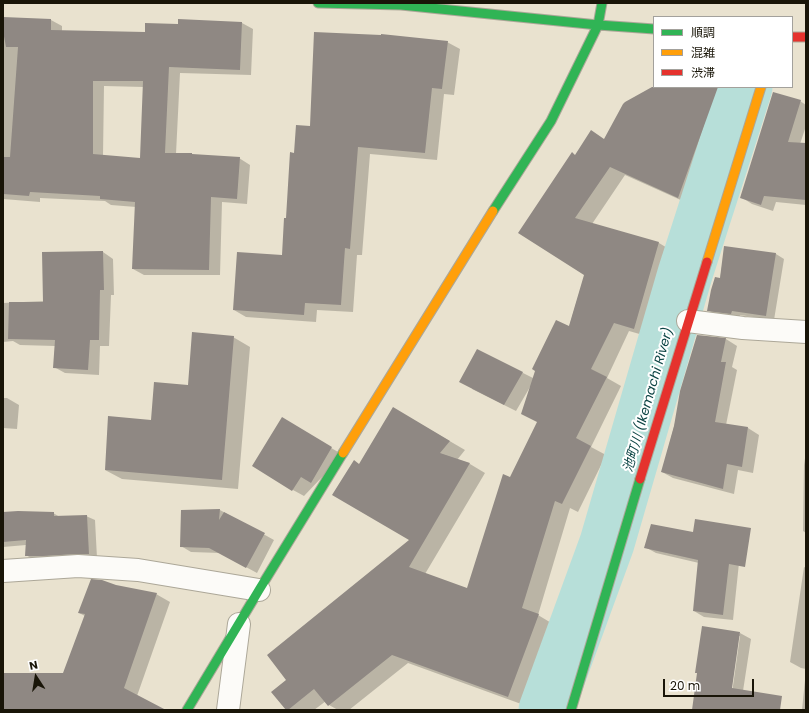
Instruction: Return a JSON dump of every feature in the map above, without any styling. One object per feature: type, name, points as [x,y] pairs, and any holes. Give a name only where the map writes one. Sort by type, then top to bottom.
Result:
[{"type":"street","points":[[318,3],[402,4],[598,25],[653,28]]},
{"type":"street","points":[[187,710],[259,590],[491,214],[551,121],[598,25],[602,3]]},
{"type":"street","points":[[793,36],[806,37]]},
{"type":"street","points":[[571,710],[688,321],[761,88]]},
{"type":"street","points":[[688,321],[743,328],[806,332]]},
{"type":"street","points":[[3,571],[78,566],[138,570],[259,590]]},
{"type":"street","points":[[228,710],[239,624]]},
{"type":"building","points":[[3,17],[51,19],[51,30],[145,32],[145,23],[178,24],[178,19],[242,22],[240,70],[169,67],[165,153],[192,153],[240,157],[237,199],[211,197],[209,270],[132,269],[135,202],[100,199],[100,196],[30,192],[29,196],[3,194],[3,157],[10,157],[18,47],[6,47],[3,31]],"holes":[[[93,81],[143,81],[140,158],[93,154]]]},
{"type":"building","points":[[314,32],[381,34],[448,41],[442,89],[432,88],[425,153],[358,147],[350,249],[345,248],[341,305],[305,303],[304,315],[233,310],[237,252],[282,255],[290,152],[294,153],[296,125],[310,126]]},
{"type":"building","points":[[652,87],[718,88],[678,198],[610,167],[575,218],[659,242],[634,329],[614,323],[591,369],[607,377],[576,438],[591,446],[562,504],[555,501],[522,608],[539,614],[508,697],[392,655],[328,706],[314,689],[286,710],[271,692],[286,680],[267,655],[409,540],[332,495],[354,460],[359,464],[393,407],[450,441],[440,453],[470,463],[409,567],[467,588],[503,474],[510,477],[537,422],[521,414],[535,371],[532,369],[556,320],[569,326],[584,275],[518,233],[572,152],[575,155],[591,130],[604,139],[625,102]]},
{"type":"building","points":[[773,92],[801,100],[788,142],[806,143],[806,200],[764,196],[761,205],[740,198]]},
{"type":"building","points":[[724,246],[776,253],[766,316],[732,311],[731,314],[707,311],[715,277],[720,278]]},
{"type":"building","points":[[103,251],[104,290],[100,290],[99,340],[90,340],[88,370],[53,368],[55,340],[8,339],[9,302],[43,302],[42,252]]},
{"type":"building","points":[[192,332],[234,336],[222,480],[105,470],[108,416],[151,420],[154,382],[188,385]]},
{"type":"building","points":[[697,335],[726,338],[721,362],[726,362],[715,422],[748,427],[742,467],[727,464],[723,489],[661,472],[674,426],[680,391]]},
{"type":"building","points":[[477,349],[523,372],[504,405],[459,382]]},
{"type":"building","points":[[282,417],[332,447],[311,483],[301,477],[292,491],[252,466]]},
{"type":"building","points":[[220,509],[219,520],[224,512],[265,533],[246,568],[209,548],[180,547],[181,510]]},
{"type":"building","points":[[3,512],[54,512],[54,516],[87,515],[89,554],[25,556],[26,540],[3,542]]},
{"type":"building","points":[[695,519],[751,528],[745,567],[729,564],[723,615],[693,611],[698,560],[644,548],[651,524],[693,532]]},
{"type":"building","points":[[91,579],[102,580],[116,585],[157,593],[124,688],[166,710],[3,710],[3,673],[63,673],[85,614],[78,613]]},
{"type":"building","points":[[702,626],[740,632],[732,688],[782,696],[780,710],[692,710],[697,673],[695,673]]},
{"type":"waterway","name":"池町川 (Ikemachi River)","points":[[546,710],[607,543],[685,274],[745,88]]},
{"type":"traffic: fast","points":[[318,3],[401,5],[598,25],[653,29]]},
{"type":"traffic: fast","points":[[493,211],[551,121],[598,25],[602,3]]},
{"type":"traffic: fast","points":[[187,710],[343,453]]},
{"type":"traffic: fast","points":[[571,710],[640,479]]},
{"type":"traffic: slow","points":[[707,262],[761,88]]},
{"type":"traffic: slow","points":[[343,453],[493,211]]},
{"type":"traffic: jam","points":[[793,37],[806,37]]},
{"type":"traffic: jam","points":[[640,479],[707,262]]}]
